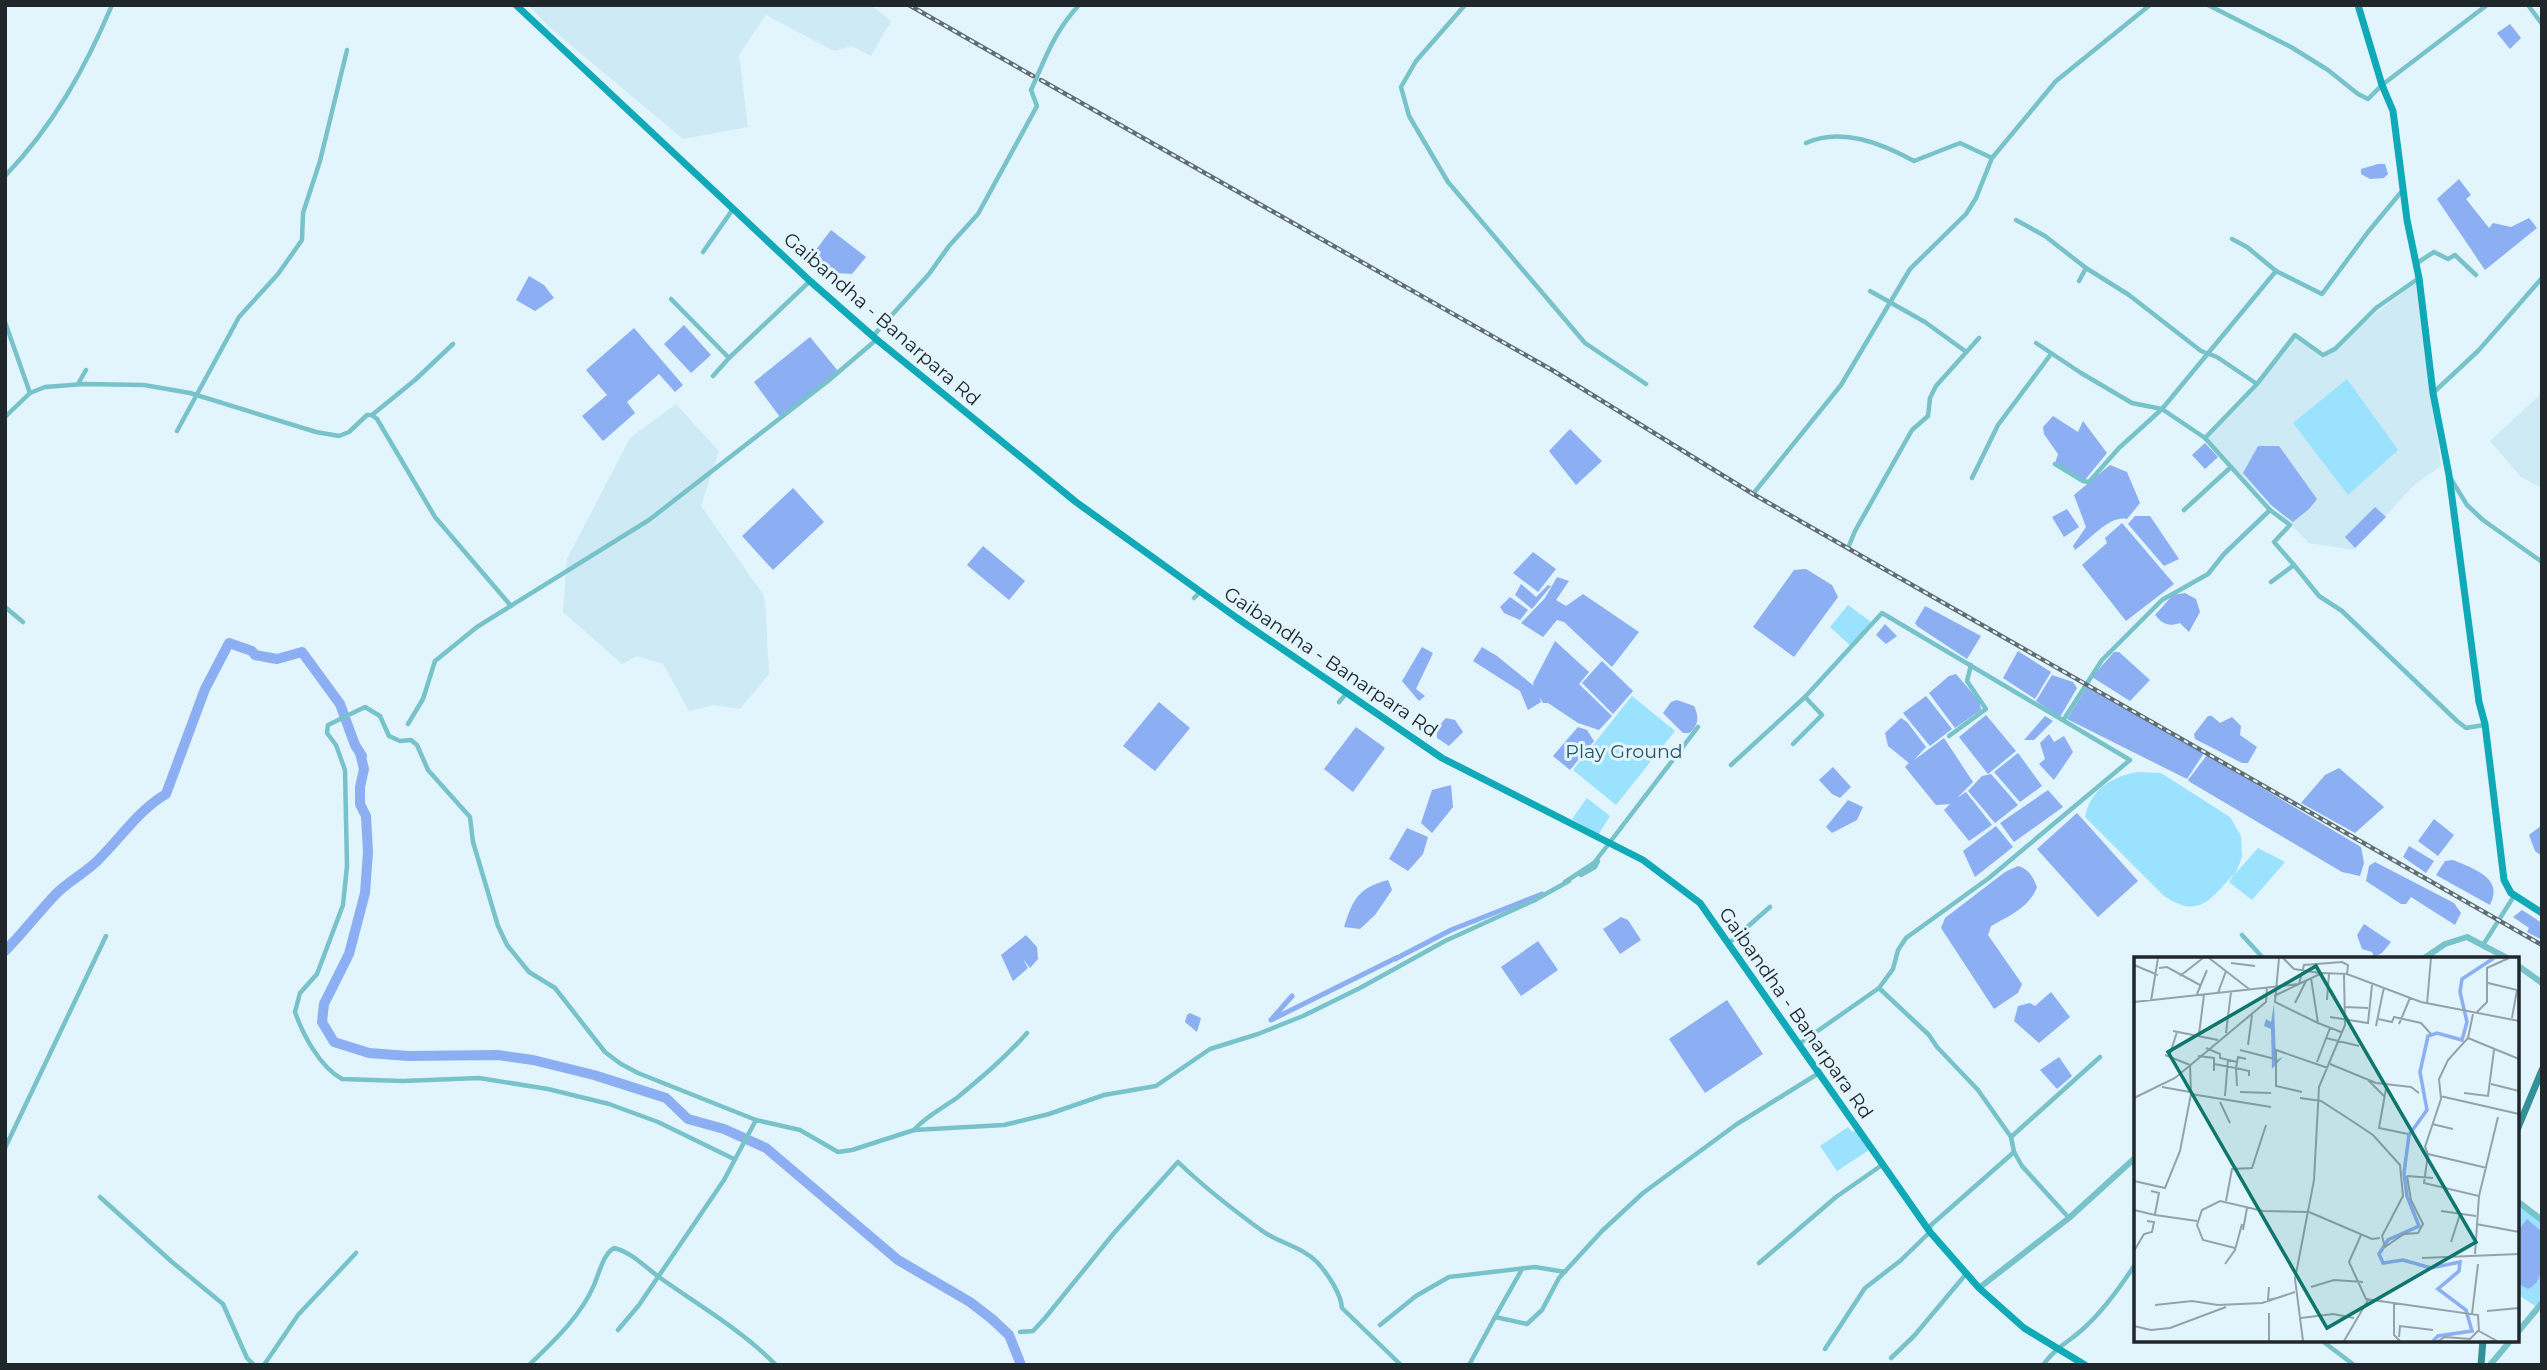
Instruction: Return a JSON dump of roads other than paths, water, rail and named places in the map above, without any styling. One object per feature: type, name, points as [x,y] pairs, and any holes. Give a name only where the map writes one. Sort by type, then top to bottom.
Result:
[{"type":"main road","name":"Gaibandha - Banarpara Rd","points":[[516,5],[810,281],[1076,502],[1197,595],[1443,758],[1643,860],[1700,903],[1930,1232],[1979,1288],[2024,1328],[2085,1365]]},
{"type":"main road","points":[[2358,5],[2382,85],[2393,111],[2403,190],[2419,278],[2433,393],[2449,475],[2479,702],[2485,724],[2504,880],[2514,896],[2542,913]]},
{"type":"main road","points":[[2519,1125],[2542,1070]]},
{"type":"main road","points":[[2482,1365],[2483,1342]]},
{"type":"street","points":[[5,176],[28,152],[71,91],[112,5]]},
{"type":"street","points":[[408,724],[423,699],[435,661],[477,627],[649,520],[828,381],[875,337],[978,214],[1037,106],[1031,90],[1049,46],[1063,23],[1079,5]]},
{"type":"street","points":[[1465,5],[1416,61],[1401,87],[1409,116],[1448,182],[1585,342],[1646,384]]},
{"type":"street","points":[[1754,494],[1841,385],[1910,269],[1966,214],[1976,198],[1992,158],[2056,81],[2150,5]]},
{"type":"street","points":[[2208,5],[2291,47],[2368,99],[2382,85],[2487,5]]},
{"type":"street","points":[[2528,5],[2542,24]]},
{"type":"street","points":[[177,431],[239,317],[278,274],[302,240],[303,213],[320,161],[348,50]]},
{"type":"street","points":[[1806,143],[1819,136],[1840,135],[1875,143],[1914,160],[1960,143],[1992,158]]},
{"type":"street","points":[[2232,239],[2247,247],[2276,271],[2322,294],[2403,190]]},
{"type":"street","points":[[703,252],[733,209]]},
{"type":"street","points":[[2016,220],[2045,236],[2086,268],[2129,295],[2201,351],[2217,357],[2256,384]]},
{"type":"street","points":[[2416,263],[2434,251],[2448,259],[2455,255],[2476,275]]},
{"type":"street","points":[[2078,281],[2086,268]]},
{"type":"street","points":[[2055,464],[2089,482],[2119,448],[2162,409],[2276,271]]},
{"type":"street","points":[[2205,438],[2256,384],[2295,335],[2323,355],[2335,349],[2376,308],[2419,278]]},
{"type":"street","points":[[2433,393],[2478,351],[2542,278]]},
{"type":"street","points":[[713,376],[810,281]]},
{"type":"street","points":[[1870,291],[1965,351]]},
{"type":"street","points":[[671,299],[729,358]]},
{"type":"street","points":[[5,322],[30,393]]},
{"type":"street","points":[[1848,548],[1912,430],[1928,416],[1930,398],[1936,386],[1979,338]]},
{"type":"street","points":[[2036,343],[2132,403],[2162,409],[2205,438],[2270,510],[2290,525],[2274,542],[2319,596],[2342,611],[2466,728],[2485,724]]},
{"type":"street","points":[[5,417],[30,393],[45,387],[78,384],[144,385],[197,395],[316,432],[339,436],[349,432],[367,415],[372,415],[453,344]]},
{"type":"street","points":[[1972,478],[1998,425],[2051,354]]},
{"type":"street","points":[[78,384],[86,370]]},
{"type":"street","points":[[372,415],[377,419],[435,517],[511,606]]},
{"type":"street","points":[[2184,510],[2231,467]]},
{"type":"street","points":[[2449,475],[2467,505],[2483,520],[2542,562]]},
{"type":"street","points":[[2064,719],[2102,660],[2162,600],[2208,574],[2224,554],[2270,510]]},
{"type":"street","points":[[2271,582],[2294,565]]},
{"type":"street","points":[[5,607],[23,622]]},
{"type":"street","points":[[1731,765],[1805,697],[1882,613],[2130,760],[1989,878],[1906,938],[1898,950],[1893,969],[1879,988],[1799,1044]]},
{"type":"street","points":[[1950,736],[1986,709],[1967,681],[1971,665]]},
{"type":"street","points":[[1339,702],[1346,694]]},
{"type":"street","points":[[1793,744],[1822,715],[1805,697]]},
{"type":"street","points":[[734,1160],[658,1122],[609,1104],[548,1088],[479,1078],[403,1082],[342,1079],[335,1075],[311,1045],[295,1012],[300,993],[317,974],[343,905],[347,866],[345,770],[336,745],[327,733],[328,725],[365,707],[380,716],[389,736],[400,741],[411,740],[417,745],[428,770],[470,817],[473,842],[498,926],[507,945],[529,972],[555,988],[605,1052],[621,1064],[756,1121],[800,1130],[838,1152],[914,1130],[1004,1125],[1049,1114],[1104,1095],[1156,1086],[1210,1049],[1303,1016],[1445,941],[1535,900],[1595,867],[1609,842]]},
{"type":"street","points":[[1553,890],[1594,863],[1698,727]]},
{"type":"street","points":[[2483,945],[2514,896]]},
{"type":"street","points":[[1728,943],[1770,907]]},
{"type":"street","points":[[2242,935],[2262,957]]},
{"type":"street","points":[[5,1148],[106,936]]},
{"type":"street","points":[[2426,957],[2445,944],[2466,937],[2505,957]]},
{"type":"street","points":[[2519,967],[2542,984]]},
{"type":"street","points":[[1879,988],[1929,1035],[1978,1090],[2011,1137],[2014,1152],[2022,1166],[2068,1217]]},
{"type":"street","points":[[914,1130],[921,1121],[957,1098],[1027,1033]]},
{"type":"street","points":[[2011,1137],[2100,1057]]},
{"type":"street","points":[[1495,1317],[1527,1324],[1542,1310],[1559,1278],[1602,1231],[1643,1193],[1683,1161],[1737,1124],[1820,1073]]},
{"type":"street","points":[[618,1330],[659,1277],[724,1180],[756,1121]]},
{"type":"street","points":[[1825,1349],[1865,1288],[1899,1261],[1930,1232],[1930,1226],[2014,1152]]},
{"type":"street","points":[[1979,1288],[2068,1217],[2134,1159]]},
{"type":"street","points":[[1020,1332],[1033,1331],[1114,1233],[1178,1162],[1215,1197],[1261,1230],[1289,1244],[1317,1263],[1342,1300],[1342,1308],[1401,1365]]},
{"type":"street","points":[[1759,1263],[1836,1198],[1883,1165]]},
{"type":"street","points":[[100,1197],[223,1304],[247,1358],[254,1365]]},
{"type":"street","points":[[2519,1203],[2542,1220]]},
{"type":"street","points":[[529,1365],[579,1312],[611,1249],[619,1249],[659,1277],[765,1353],[776,1365]]},
{"type":"street","points":[[264,1365],[298,1315],[356,1253]]},
{"type":"street","points":[[2043,1365],[2055,1349],[2084,1328],[2118,1290],[2134,1266]]},
{"type":"street","points":[[1380,1325],[1416,1296],[1449,1277],[1535,1268],[1565,1272]]},
{"type":"street","points":[[1469,1365],[1521,1271]]},
{"type":"street","points":[[1891,1358],[1914,1336],[1966,1274]]},
{"type":"street","points":[[2519,1331],[2542,1303]]},
{"type":"street","points":[[2324,1342],[2354,1365]]},
{"type":"street","points":[[2490,1365],[2509,1342]]},
{"type":"waterway","points":[[5,951],[55,895],[96,862],[139,815],[166,794],[205,689],[229,643],[252,651],[255,655],[277,659],[302,652],[340,704],[355,745],[362,756],[360,753],[364,769],[360,804],[366,816],[368,852],[365,893],[349,954],[324,1004],[322,1022],[334,1042],[369,1053],[408,1056],[498,1055],[533,1060],[594,1075],[666,1098],[688,1119],[724,1129],[766,1148],[898,1260],[970,1302],[992,1319],[1009,1335],[1021,1365]]},
{"type":"waterway","points":[[1395,959],[1451,930],[1542,894]]},
{"type":"waterway","points":[[1292,996],[1271,1020],[1396,958]]},
{"type":"railway","points":[[909,5],[1033,76]]},
{"type":"railway","points":[[1041,80],[1552,370],[1753,494],[2542,945]]},
{"type":"park label","name":"Play Ground","points":[[1624,751]]}]
